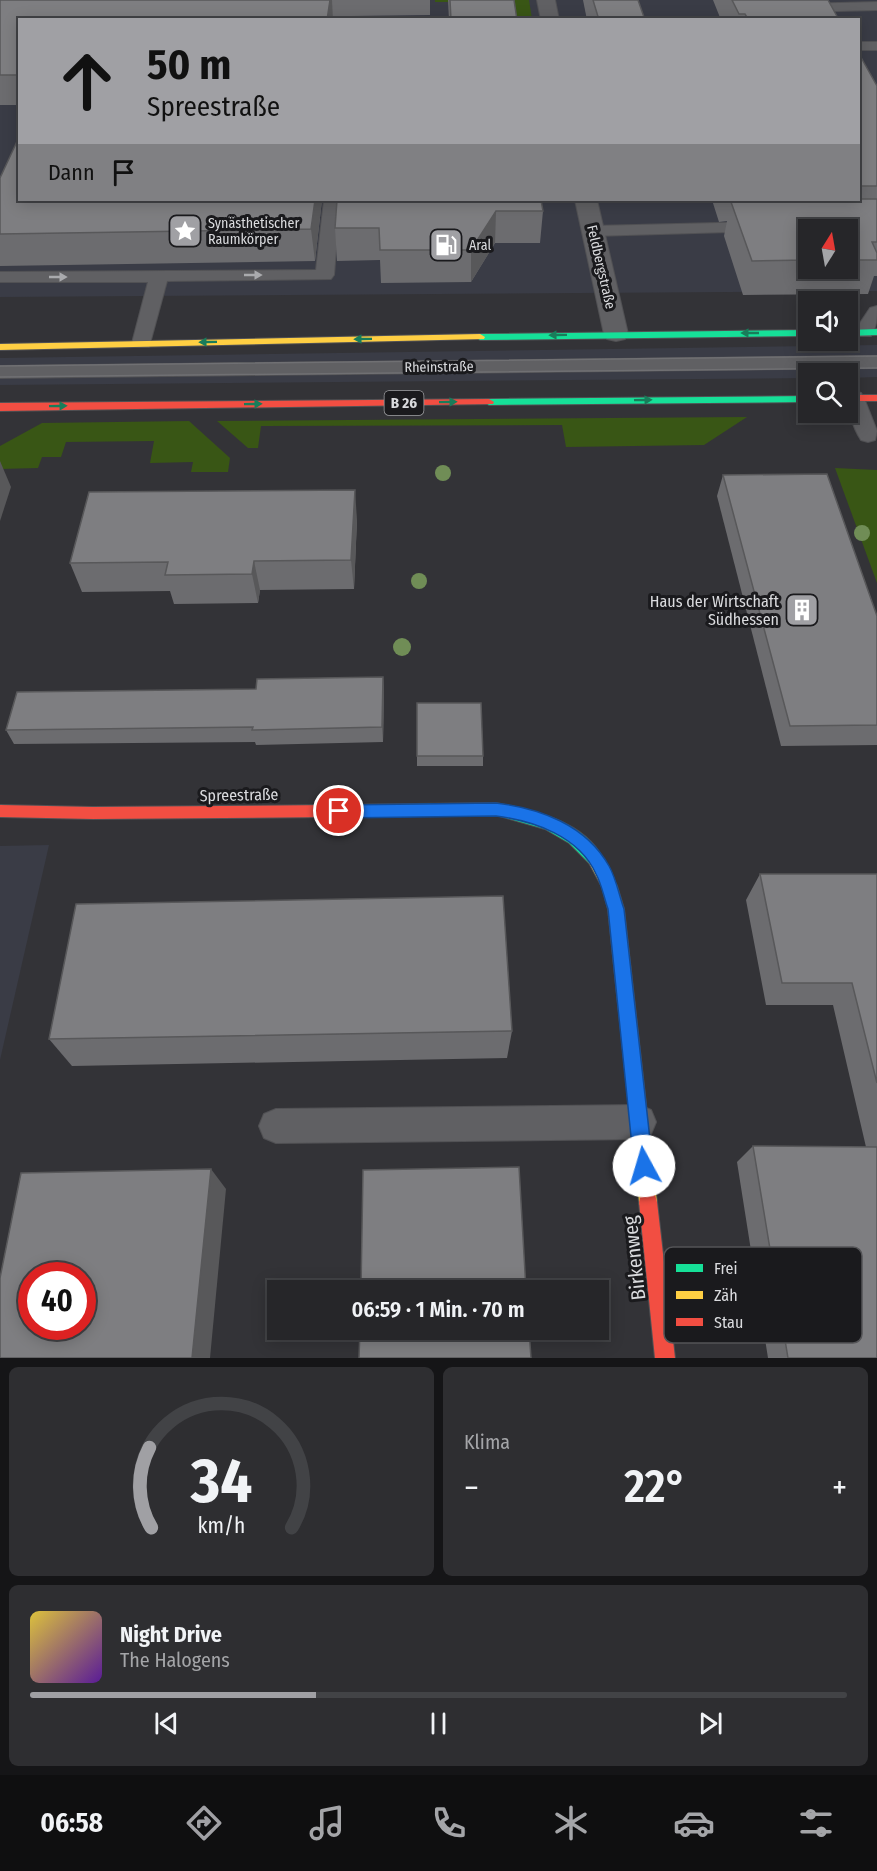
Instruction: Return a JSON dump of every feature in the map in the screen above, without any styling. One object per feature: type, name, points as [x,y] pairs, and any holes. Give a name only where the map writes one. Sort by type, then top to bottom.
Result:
[{"type":"main road","name":"Rheinstraße","points":[[0,347],[616,334],[798,333]]},
{"type":"main road","points":[[858,398],[877,398]]},
{"type":"main road","name":"B 26","points":[[0,407],[798,399]]},
{"type":"main road","name":"Spreestraße","points":[[0,812],[479,810]]},
{"type":"main road","name":"Birkenweg","points":[[479,810],[514,812],[555,824],[588,849],[603,870],[616,909],[664,1358]]},
{"type":"street","points":[[546,0],[550,18]]},
{"type":"street","name":"Feldbergstraße","points":[[586,201],[616,334]]},
{"type":"lane","points":[[790,8],[877,6]]},
{"type":"lane","points":[[860,46],[877,46]]},
{"type":"lane","points":[[0,277],[325,275],[332,201]]},
{"type":"lane","points":[[593,231],[777,227]]},
{"type":"lane","points":[[142,343],[159,276]]},
{"type":"lane","points":[[863,332],[877,312]]},
{"type":"lane","name":"Rheinstraße","points":[[0,372],[877,362]]},
{"type":"lane","points":[[858,413],[868,435]]},
{"type":"lane","points":[[276,1126],[639,1122]]},
{"type":"shaded area","points":[[0,0],[877,0],[877,291],[0,297]]},
{"type":"shaded area","points":[[858,345],[877,345],[877,377],[858,378],[858,363],[798,363],[798,378],[0,385],[0,358],[798,346],[798,351],[858,351]]},
{"type":"shaded area","points":[[49,845],[0,1060],[0,846]]},
{"type":"green space","points":[[435,0],[529,0],[532,18],[511,18],[508,2],[435,2]]},
{"type":"green space","points":[[747,417],[704,445],[566,447],[562,425],[261,426],[258,448],[248,448],[217,421]]},
{"type":"green space","points":[[189,421],[230,458],[228,472],[191,472],[193,462],[150,463],[154,441],[66,442],[61,457],[42,457],[38,468],[0,469],[0,446],[42,423]]},
{"type":"green space","points":[[835,468],[877,470],[877,583]]},
{"type":"building","points":[[0,0],[330,0],[327,18],[18,18],[18,75],[0,75]]},
{"type":"building","points":[[450,0],[514,0],[517,18],[451,18]]},
{"type":"building","points":[[593,0],[638,0],[644,18],[598,18]]},
{"type":"building","points":[[732,0],[828,0],[838,18],[747,18],[745,14],[739,14]]},
{"type":"building","points":[[860,56],[877,86],[877,186],[860,186]]},
{"type":"building","points":[[18,139],[18,201],[315,201],[311,229],[0,234],[0,178]]},
{"type":"building","points":[[877,199],[877,242],[872,242],[877,253],[877,260],[858,260],[858,219],[798,219],[798,260],[752,261],[731,202],[780,201]]},
{"type":"building","points":[[337,201],[541,201],[543,211],[496,211],[471,250],[380,250],[379,228],[335,228]]},
{"type":"building","name":"Haus der Wirtschaft Südhessen","points":[[827,474],[877,616],[877,725],[790,726],[723,475]]},
{"type":"building","points":[[355,490],[351,560],[254,561],[252,574],[165,575],[168,562],[70,563],[89,492]]},
{"type":"building","points":[[383,677],[382,727],[252,730],[253,727],[6,730],[17,692],[256,689],[257,679]]},
{"type":"building","points":[[417,703],[481,703],[483,756],[417,756]]},
{"type":"building","points":[[760,874],[877,874],[877,1083],[852,983],[782,983]]},
{"type":"building","points":[[503,896],[512,1031],[49,1039],[76,904]]},
{"type":"building","points":[[753,1146],[877,1147],[877,1358],[788,1358],[786,1343],[862,1343],[862,1247],[770,1247]]},
{"type":"building","points":[[519,1167],[525,1280],[361,1280],[363,1170]]},
{"type":"building","points":[[211,1169],[192,1358],[0,1358],[0,1278],[21,1173]]},
{"type":"building","points":[[360,1340],[530,1340],[531,1358],[359,1358]]},
{"type":"tram line","points":[[0,366],[877,356]]},
{"type":"tram line","points":[[0,377],[877,368]]},
{"type":"traffic: fast","points":[[858,333],[877,332]]},
{"type":"traffic: fast","points":[[480,337],[798,333]]},
{"type":"traffic: fast","points":[[489,402],[798,399]]},
{"type":"traffic: fast","points":[[333,811],[496,809],[551,824],[575,838],[595,859]]},
{"type":"traffic: slow","points":[[0,347],[480,337]]},
{"type":"traffic: slow","points":[[595,859],[609,886],[616,909],[648,1202]]},
{"type":"traffic: jam","points":[[858,398],[877,398]]},
{"type":"traffic: jam","points":[[0,407],[489,402]]},
{"type":"traffic: jam","points":[[0,811],[93,813],[333,811]]},
{"type":"traffic: jam","points":[[648,1202],[665,1358]]},
{"type":"place","name":"Synästhetischer Raumkörper","points":[[185,231]]},
{"type":"place","name":"Aral","points":[[446,245]]},
{"type":"place","name":"Haus der Wirtschaft Südhessen","points":[[802,610]]},
{"type":"route","points":[[339,811],[496,810],[514,812],[555,824],[588,849],[603,870],[616,909],[644,1166]]}]
